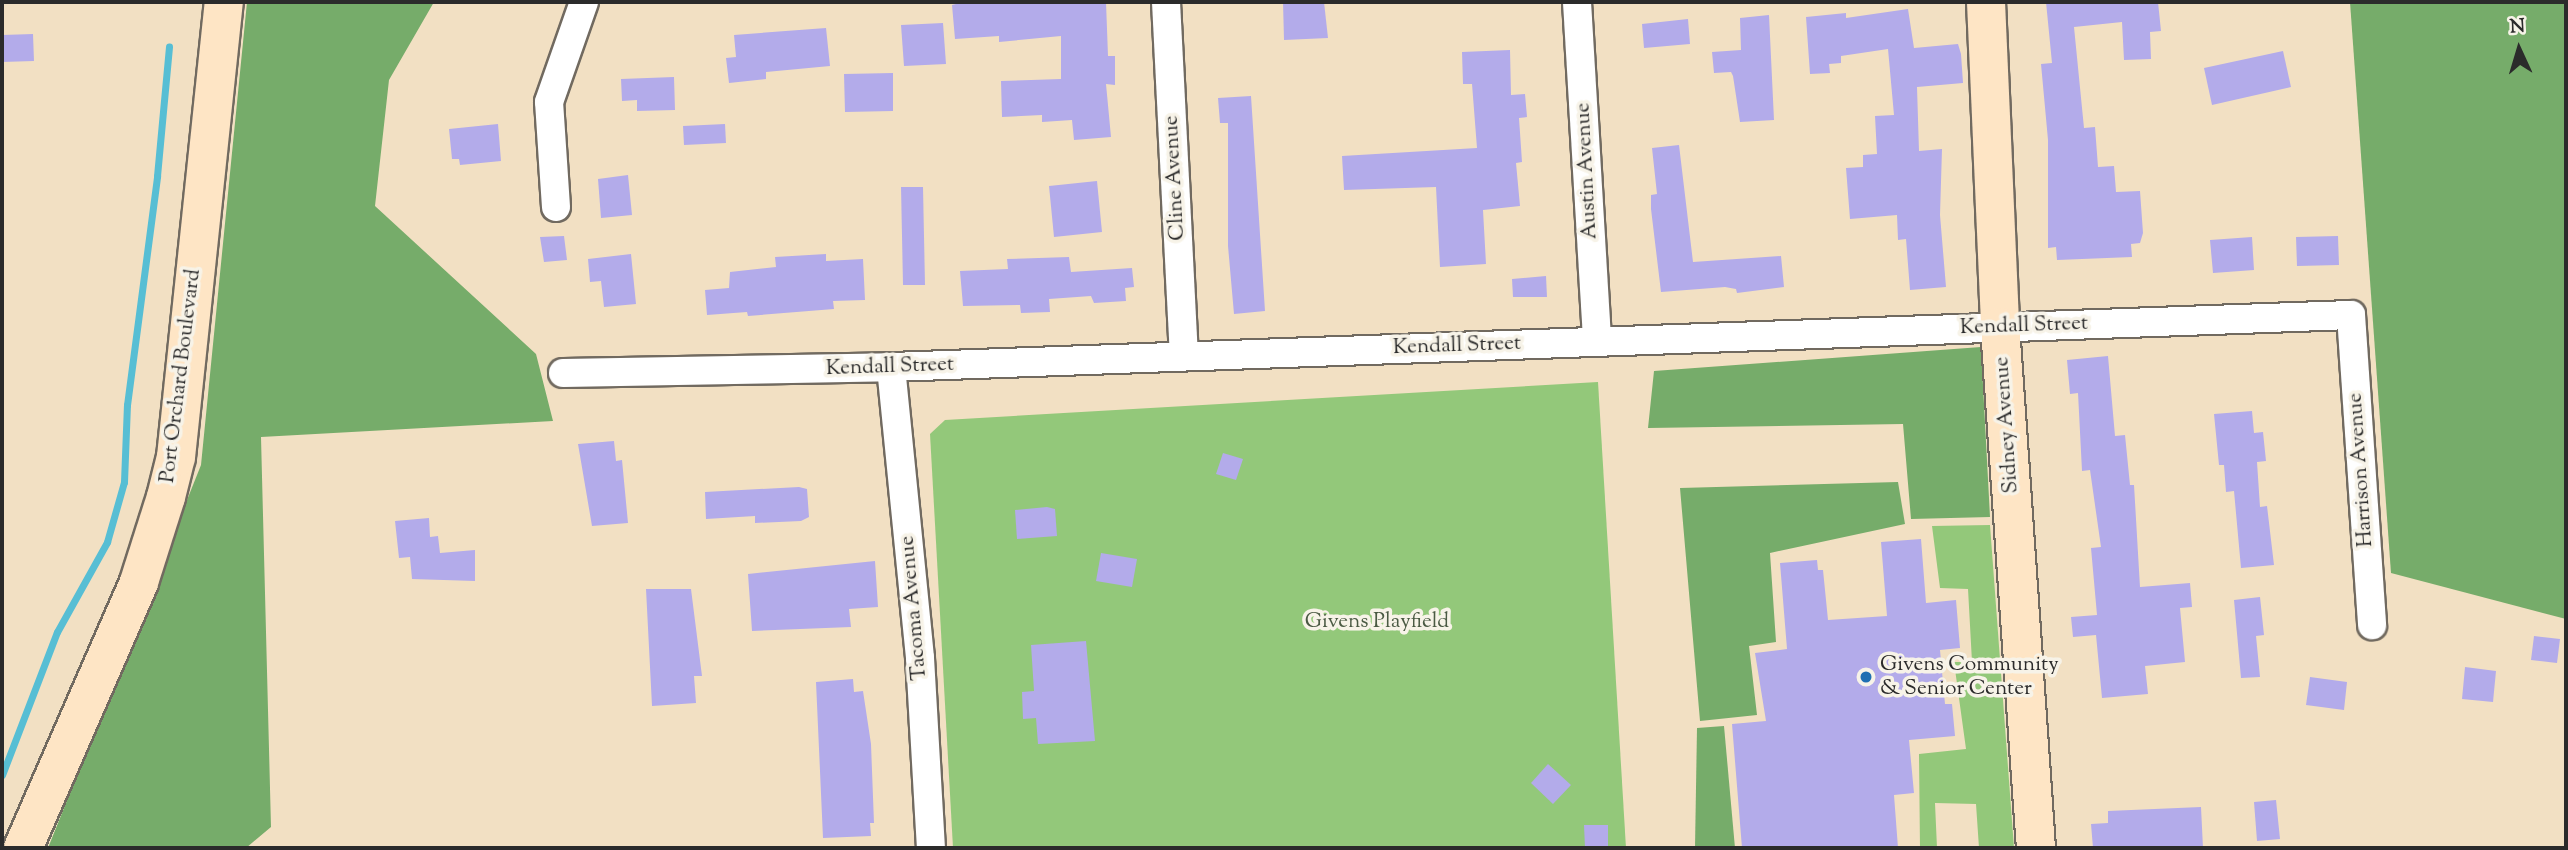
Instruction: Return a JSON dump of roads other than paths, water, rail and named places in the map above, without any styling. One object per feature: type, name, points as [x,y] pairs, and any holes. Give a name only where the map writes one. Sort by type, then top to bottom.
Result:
[{"type":"main road","name":"Port Orchard Boulevard","points":[[23,848],[139,582],[176,457],[224,2]]},
{"type":"main road","name":"Sidney Avenue","points":[[1986,2],[2000,327],[2036,848]]},
{"type":"street","points":[[556,207],[549,102],[584,2]]},
{"type":"street","name":"Cline Avenue","points":[[1166,2],[1184,355]]},
{"type":"street","name":"Austin Avenue","points":[[1577,2],[1598,341]]},
{"type":"street","name":"Kendall Street","points":[[563,373],[891,368],[1184,355],[2351,314]]},
{"type":"street","name":"Harrison Avenue","points":[[2351,314],[2372,625]]},
{"type":"street","name":"Tacoma Avenue","points":[[891,368],[920,658],[931,848]]},
{"type":"waterway","points":[[2,775],[57,632],[107,542],[124,482],[127,405],[157,176],[169,47]]},
{"type":"place","name":"Givens Community & Senior Center","points":[[1866,677]]},
{"type":"park label","name":"Givens Playfield","points":[[1377,622]]}]
